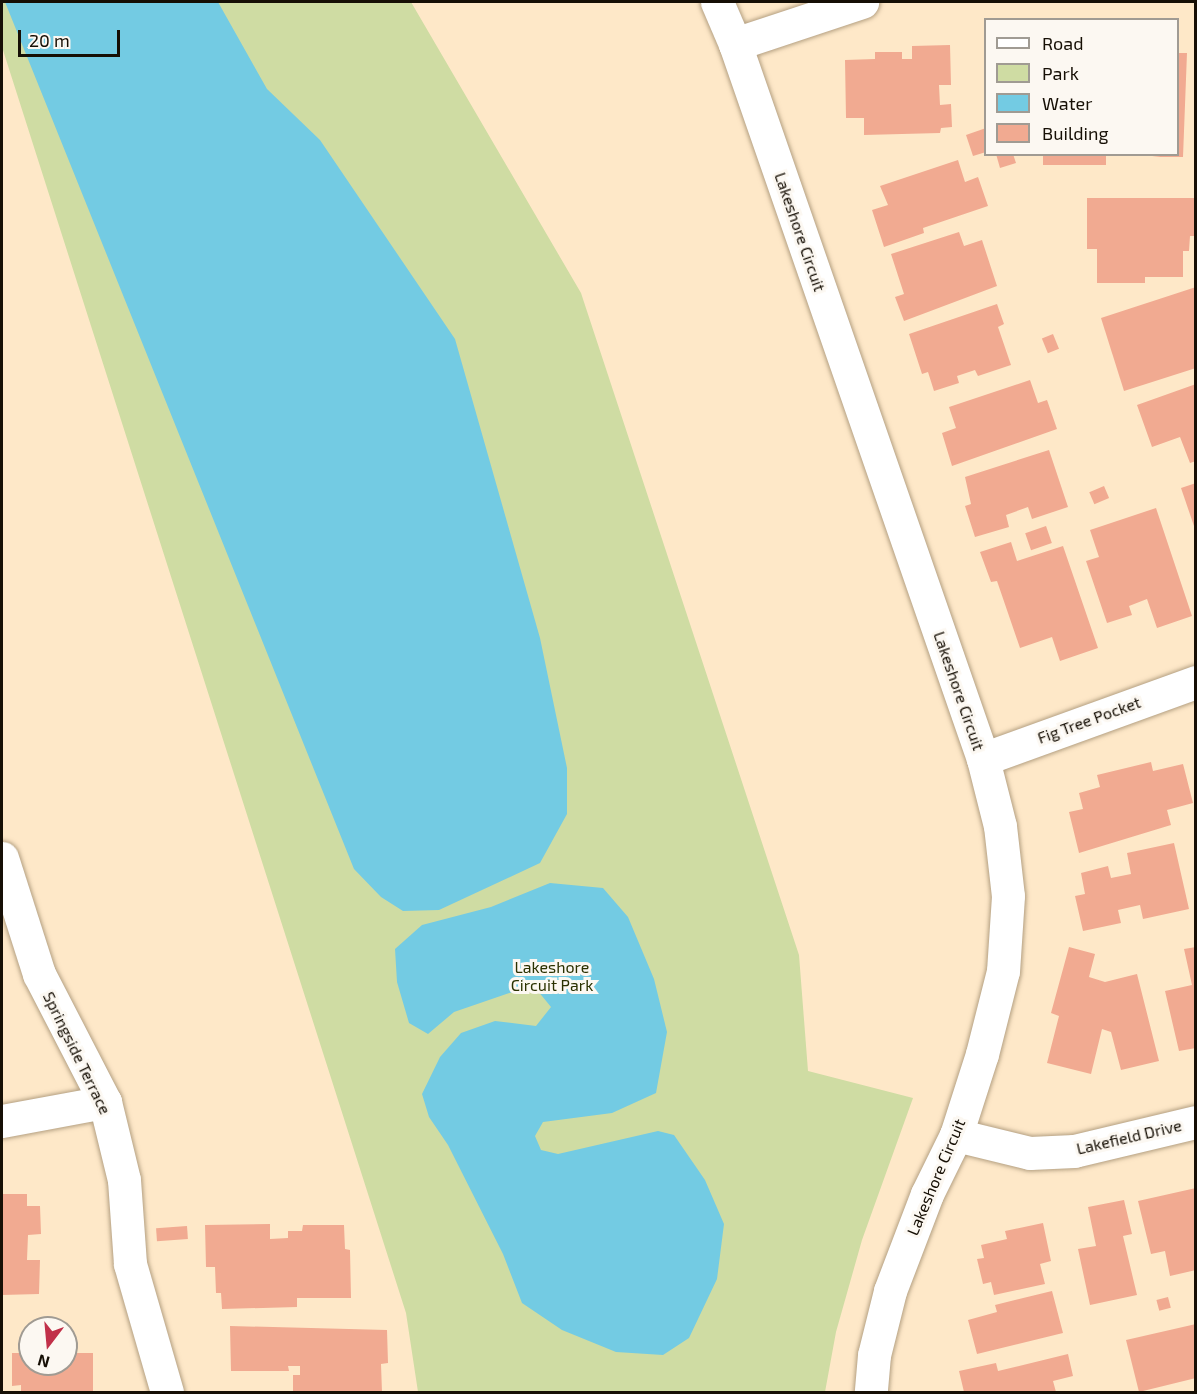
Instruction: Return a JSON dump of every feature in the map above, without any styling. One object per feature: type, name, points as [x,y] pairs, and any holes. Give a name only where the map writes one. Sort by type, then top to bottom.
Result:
[{"type":"street","name":"Lakeshore Circuit","points":[[717,2],[735,44],[983,759],[1000,826],[1008,896],[1003,971],[956,1135],[927,1194],[890,1291],[874,1354],[871,1392]]},
{"type":"street","points":[[735,44],[862,2]]},
{"type":"street","name":"Fig Tree Pocket","points":[[983,759],[1196,682]]},
{"type":"street","name":"Springside Terrace","points":[[2,858],[39,974],[105,1102],[124,1180],[130,1264],[167,1392]]},
{"type":"street","points":[[2,1121],[105,1102]]},
{"type":"street","name":"Lakefield Drive","points":[[956,1135],[1030,1153],[1074,1151],[1196,1122]]},
{"type":"green space","name":"Lakeshore Circuit Park","points":[[2,2],[411,2],[581,293],[799,955],[808,1071],[913,1098],[862,1240],[836,1332],[825,1392],[418,1392],[406,1313],[2,47]]},
{"type":"water","points":[[5,2],[218,2],[267,89],[320,140],[455,339],[540,638],[567,768],[567,814],[540,863],[439,910],[403,911],[381,897],[354,869]]},
{"type":"water","points":[[550,883],[603,888],[628,917],[654,979],[667,1032],[656,1093],[612,1113],[543,1122],[535,1136],[541,1150],[558,1154],[658,1131],[674,1135],[705,1180],[724,1224],[717,1279],[689,1338],[663,1355],[616,1352],[562,1330],[522,1303],[503,1254],[448,1145],[429,1117],[422,1094],[440,1057],[461,1033],[495,1021],[536,1026],[551,1007],[533,985],[454,1012],[428,1034],[409,1023],[397,982],[395,949],[422,925],[491,907]]},
{"type":"building","points":[[950,45],[951,85],[939,85],[940,105],[951,104],[952,127],[941,128],[940,133],[864,135],[864,118],[846,118],[845,60],[875,59],[875,52],[902,52],[902,59],[912,59],[912,46]]},
{"type":"building","points":[[1179,53],[1187,53],[1183,157],[1152,157],[1179,156]]},
{"type":"building","points":[[984,129],[984,153],[973,156],[966,135]]},
{"type":"building","points":[[997,156],[1014,156],[1016,163],[1000,168]]},
{"type":"building","points":[[1043,156],[1106,156],[1106,165],[1043,165]]},
{"type":"building","points":[[958,160],[965,182],[978,177],[988,206],[923,228],[924,233],[884,247],[872,210],[888,205],[880,186]]},
{"type":"building","points":[[1087,198],[1196,198],[1196,236],[1190,236],[1189,251],[1183,251],[1183,277],[1145,277],[1145,283],[1097,283],[1097,249],[1087,249]]},
{"type":"building","points":[[959,232],[964,246],[982,240],[997,286],[904,321],[895,297],[904,294],[891,254]]},
{"type":"building","points":[[1196,287],[1196,368],[1124,391],[1101,318]]},
{"type":"building","points":[[997,304],[1004,324],[998,327],[1011,365],[978,376],[975,370],[957,376],[959,383],[934,391],[928,372],[922,374],[909,334]]},
{"type":"building","points":[[1053,334],[1059,349],[1048,353],[1042,338]]},
{"type":"building","points":[[1030,380],[1038,403],[1047,400],[1057,429],[952,466],[942,433],[956,428],[949,407]]},
{"type":"building","points":[[1196,384],[1196,461],[1190,463],[1180,437],[1152,447],[1137,405]]},
{"type":"building","points":[[1049,450],[1068,507],[1032,519],[1028,507],[1006,515],[1009,527],[975,537],[965,506],[971,504],[965,477]]},
{"type":"building","points":[[1196,483],[1196,526],[1194,526],[1181,488]]},
{"type":"building","points":[[1104,486],[1109,498],[1094,504],[1089,492]]},
{"type":"building","points":[[1156,508],[1192,616],[1157,628],[1147,599],[1129,606],[1132,615],[1107,623],[1086,561],[1099,557],[1090,530]]},
{"type":"building","points":[[1046,526],[1052,543],[1031,550],[1025,533]]},
{"type":"building","points":[[1011,542],[1017,561],[1063,546],[1098,648],[1060,661],[1052,637],[1020,648],[997,581],[991,582],[980,552]]},
{"type":"building","points":[[1151,762],[1153,771],[1183,764],[1193,803],[1167,810],[1171,825],[1079,853],[1069,812],[1083,809],[1079,793],[1100,787],[1097,775]]},
{"type":"building","points":[[1174,843],[1189,909],[1143,919],[1140,905],[1118,910],[1121,923],[1083,931],[1075,896],[1085,894],[1081,873],[1108,866],[1111,878],[1131,874],[1127,853]]},
{"type":"building","points":[[1069,947],[1095,954],[1089,977],[1105,982],[1137,974],[1159,1061],[1121,1070],[1111,1032],[1102,1029],[1091,1074],[1047,1063],[1059,1016],[1051,1013]]},
{"type":"building","points":[[1196,947],[1196,1048],[1179,1051],[1165,991],[1192,985],[1184,949]]},
{"type":"building","points":[[1196,1188],[1196,1270],[1170,1276],[1165,1251],[1151,1254],[1138,1201]]},
{"type":"building","points":[[2,1194],[27,1194],[27,1206],[40,1206],[41,1234],[28,1235],[27,1260],[40,1260],[39,1294],[2,1295]]},
{"type":"building","points":[[1124,1200],[1132,1234],[1123,1236],[1137,1295],[1090,1305],[1078,1249],[1096,1246],[1088,1207]]},
{"type":"building","points":[[1043,1223],[1051,1261],[1040,1264],[1045,1284],[994,1295],[991,1282],[983,1284],[977,1259],[984,1258],[981,1245],[1007,1239],[1005,1231]]},
{"type":"building","points":[[270,1224],[270,1239],[288,1238],[288,1231],[302,1231],[303,1225],[344,1225],[345,1249],[350,1250],[351,1298],[297,1298],[297,1307],[222,1309],[221,1293],[216,1293],[215,1267],[206,1267],[205,1225]]},
{"type":"building","points":[[187,1226],[188,1239],[157,1241],[156,1228]]},
{"type":"building","points":[[1052,1291],[1063,1333],[977,1354],[968,1320],[997,1312],[995,1305]]},
{"type":"building","points":[[1168,1297],[1171,1308],[1159,1311],[1156,1300]]},
{"type":"building","points":[[1196,1324],[1196,1378],[1139,1392],[1126,1340]]},
{"type":"building","points":[[230,1326],[387,1330],[388,1363],[381,1364],[382,1392],[293,1392],[293,1375],[300,1375],[300,1366],[288,1366],[289,1371],[231,1371]]},
{"type":"building","points":[[12,1353],[18,1353],[18,1376],[78,1376],[78,1353],[93,1353],[93,1392],[21,1392],[21,1385],[12,1386]]},
{"type":"building","points":[[1068,1354],[1073,1376],[1053,1381],[1056,1392],[964,1392],[959,1371],[996,1363],[998,1371]]}]
